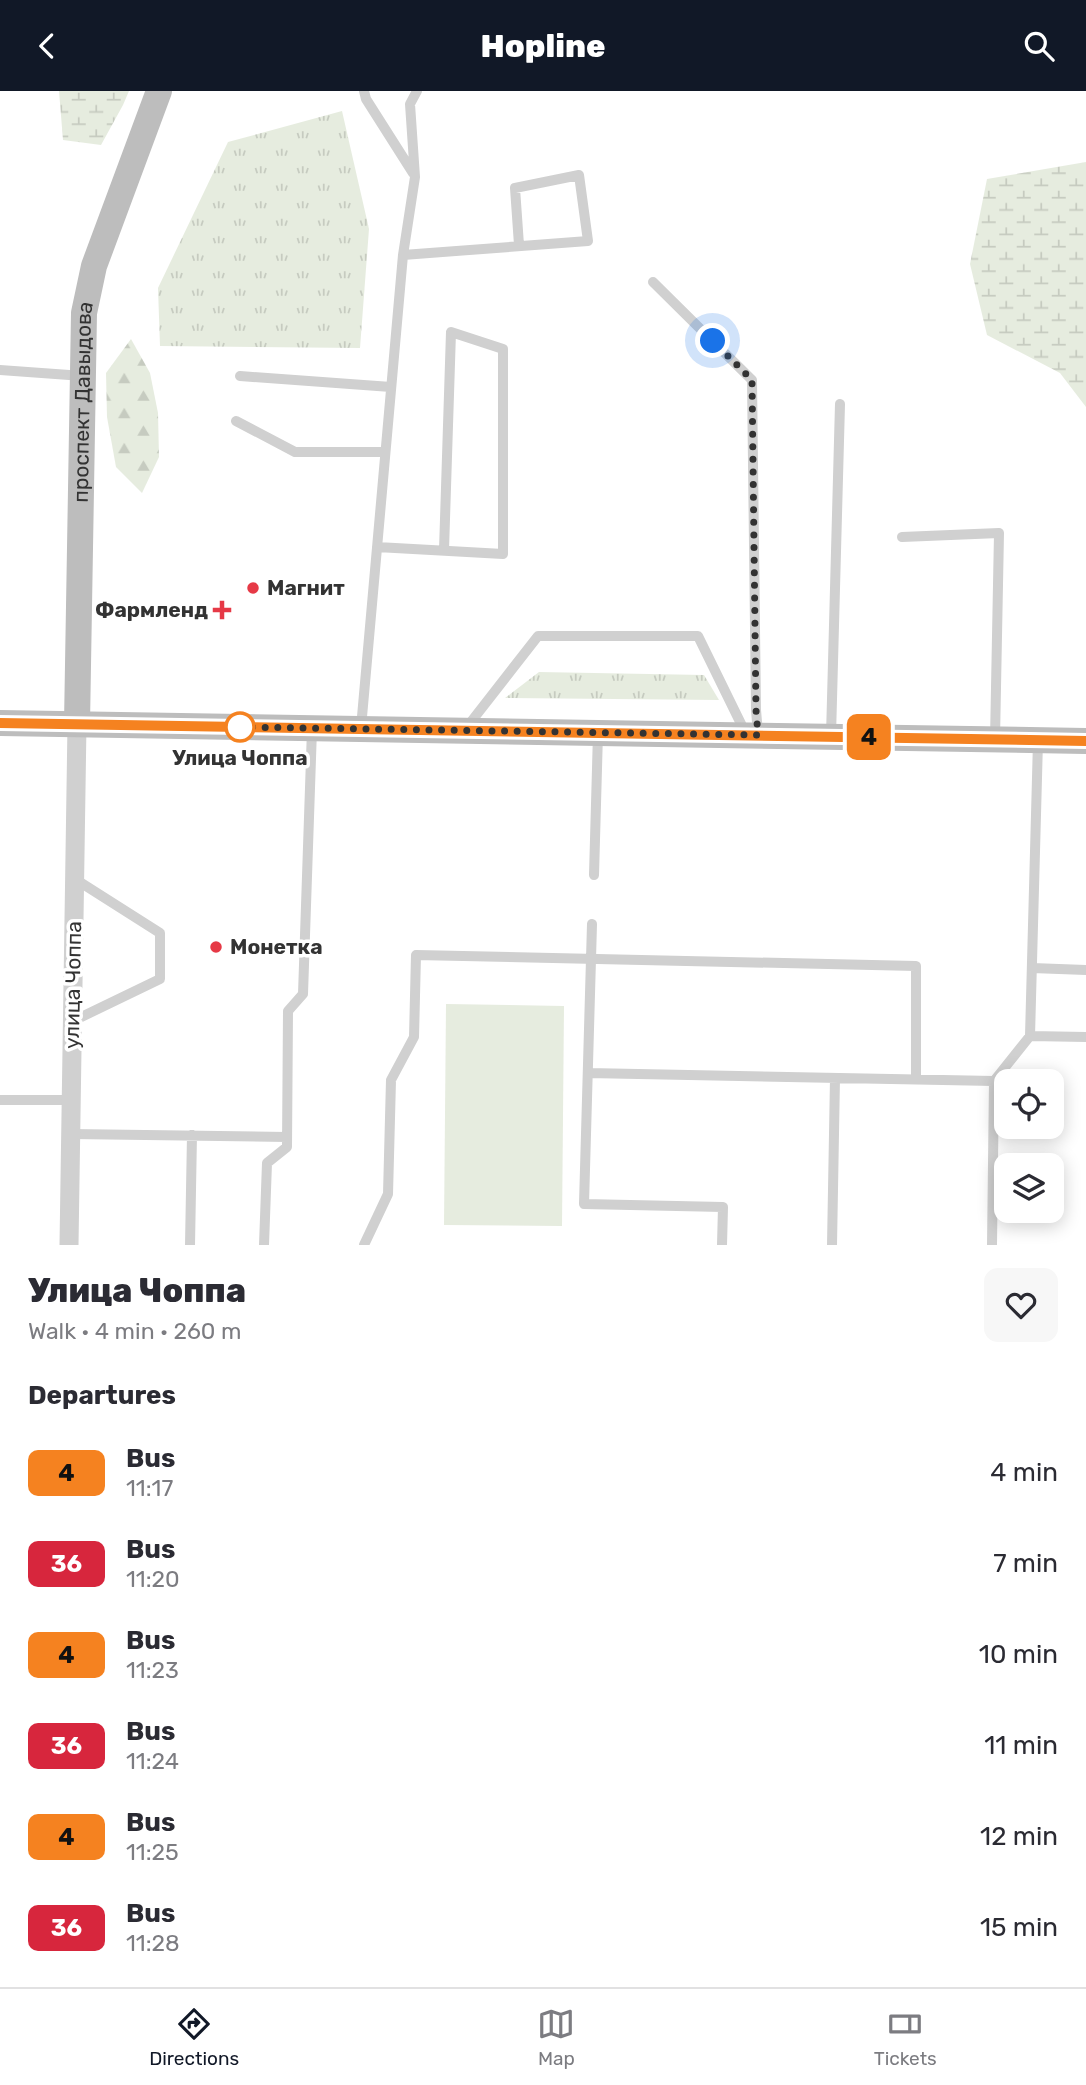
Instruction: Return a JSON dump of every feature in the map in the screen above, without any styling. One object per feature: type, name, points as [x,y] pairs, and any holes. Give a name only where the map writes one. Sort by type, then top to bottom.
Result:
[{"type":"main road","name":"проспект Давыдова","points":[[77,724],[84,313],[94,267],[159,91]]},
{"type":"main road","points":[[0,723],[1086,741]]},
{"type":"street","name":"улица Чоппа","points":[[69,1245],[77,724]]},
{"type":"lane","points":[[364,91],[366,99],[415,177]]},
{"type":"lane","points":[[361,729],[391,387],[415,177],[410,104],[416,91]]},
{"type":"lane","points":[[404,255],[588,241],[579,175],[515,188],[519,245]]},
{"type":"lane","points":[[653,282],[752,380],[756,710],[752,735]]},
{"type":"lane","points":[[377,547],[503,554],[503,348],[451,331],[444,549]]},
{"type":"lane","points":[[0,370],[83,376]]},
{"type":"lane","points":[[240,376],[391,387]]},
{"type":"lane","points":[[831,736],[840,404]]},
{"type":"lane","points":[[236,421],[295,452],[385,451]]},
{"type":"lane","points":[[902,537],[999,533],[995,739]]},
{"type":"lane","points":[[464,731],[538,636],[698,636],[752,735]]},
{"type":"lane","points":[[264,1245],[267,1163],[287,1147],[288,1011],[303,994],[312,728]]},
{"type":"lane","points":[[594,875],[598,733]]},
{"type":"lane","points":[[1004,1069],[1030,1036],[1038,740]]},
{"type":"lane","points":[[72,1021],[160,979],[160,933],[74,878]]},
{"type":"lane","points":[[593,924],[584,1204],[723,1207],[722,1245]]},
{"type":"lane","points":[[364,1245],[388,1194],[391,1080],[414,1037],[416,955],[916,966],[916,1079]]},
{"type":"lane","points":[[1032,968],[1086,970]]},
{"type":"lane","points":[[1030,1036],[1086,1037]]},
{"type":"lane","points":[[588,1073],[994,1081],[992,1245]]},
{"type":"lane","points":[[832,1245],[835,1078]]},
{"type":"lane","points":[[0,1100],[71,1100]]},
{"type":"lane","points":[[71,1134],[287,1137]]},
{"type":"lane","points":[[190,1245],[192,1135]]},
{"type":"green space","points":[[59,91],[129,91],[101,145],[63,140]]},
{"type":"green space","points":[[342,111],[369,229],[360,348],[160,346],[158,288],[228,142]]},
{"type":"green space","points":[[1086,162],[1086,407],[1060,373],[987,335],[970,264],[987,179]]},
{"type":"green space","points":[[131,339],[150,373],[158,413],[159,457],[142,493],[116,467],[107,417],[106,373]]},
{"type":"green space","points":[[539,672],[704,675],[719,700],[505,698]]},
{"type":"green space","points":[[446,1004],[564,1006],[562,1226],[444,1225]]},
{"type":"bus line","name":"4","points":[[0,723],[1086,741]]},
{"type":"place","name":"Магнит","points":[[253,588]]},
{"type":"place","name":"Фармленд","points":[[222,610]]},
{"type":"place","name":"Улица Чоппа","points":[[240,727]]},
{"type":"place","name":"Монетка","points":[[216,947]]},
{"type":"route","points":[[240,727],[758,735],[752,380],[713,341]]}]
